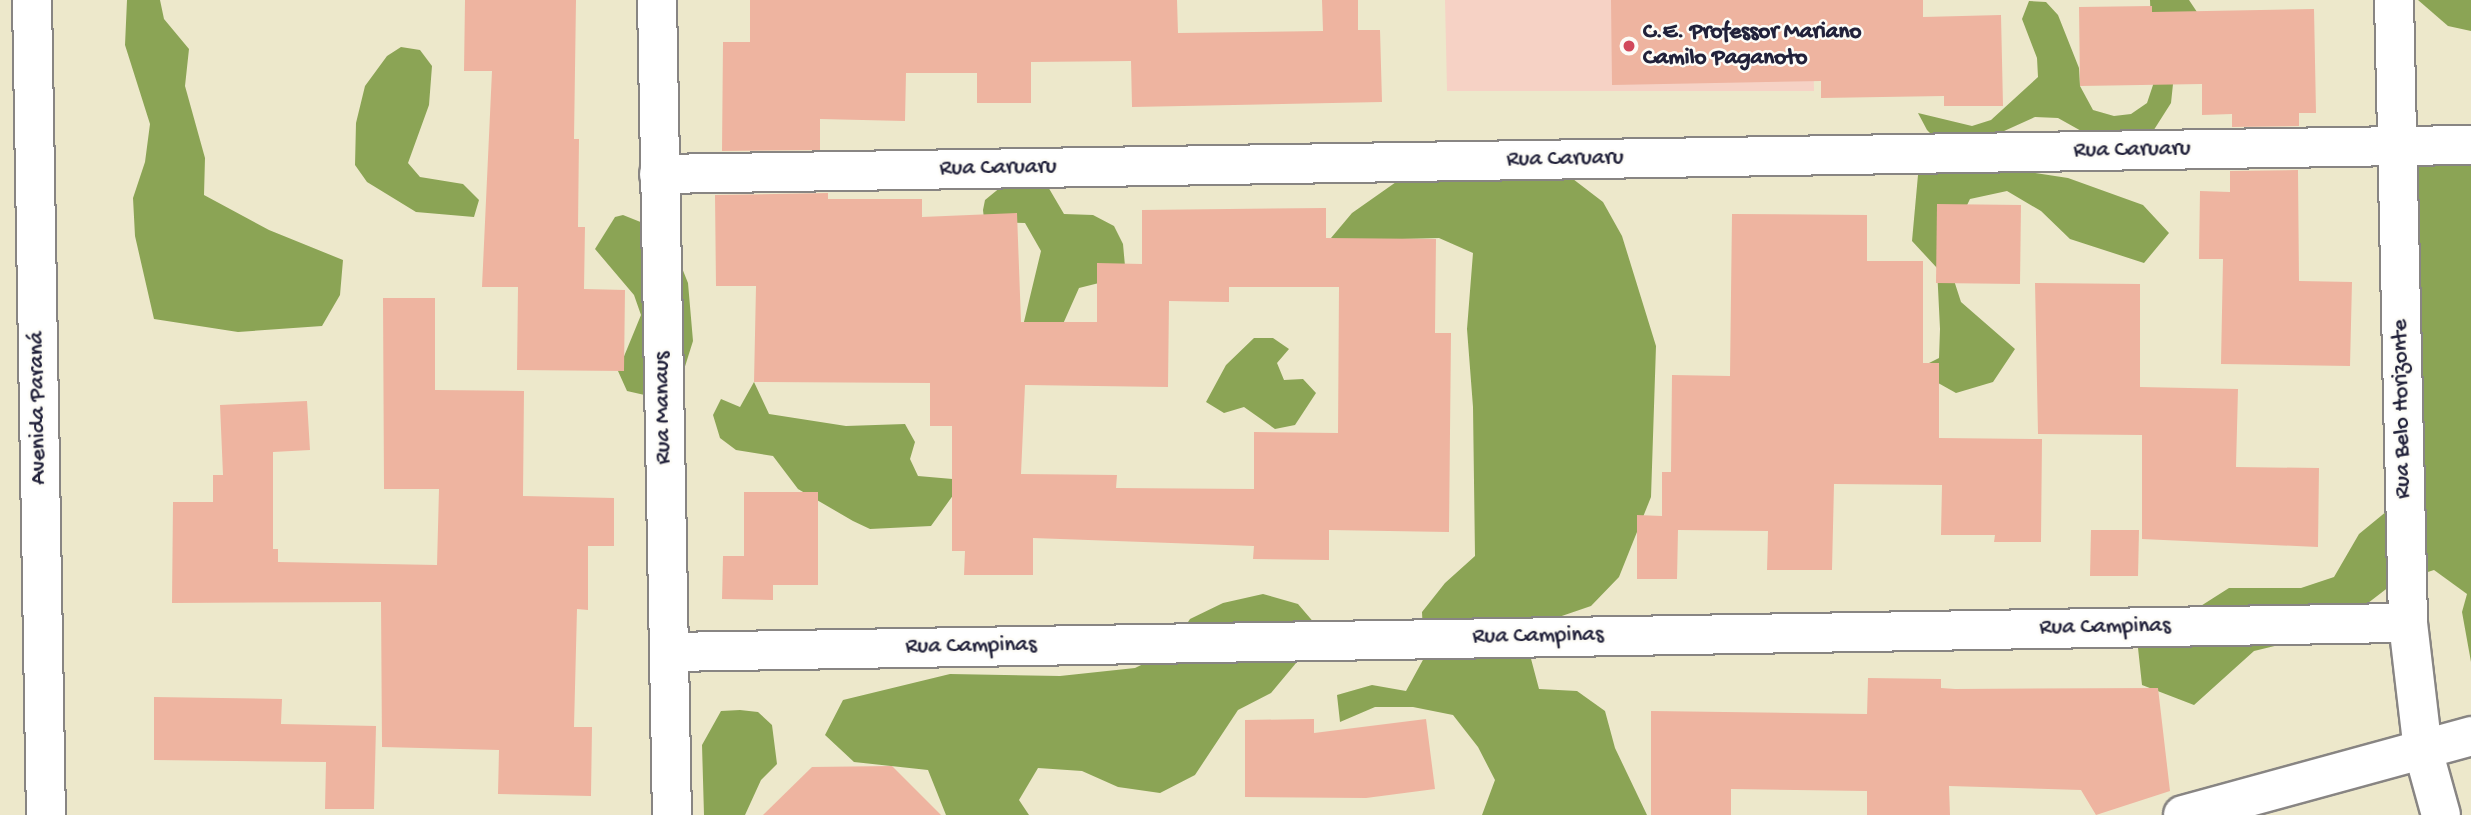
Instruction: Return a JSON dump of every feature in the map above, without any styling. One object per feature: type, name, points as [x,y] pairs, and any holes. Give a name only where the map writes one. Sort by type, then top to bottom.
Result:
[{"type":"street","name":"Avenida Paraná","points":[[32,0],[46,815]]},
{"type":"street","name":"Rua Manaus","points":[[657,0],[673,815]]},
{"type":"street","name":"Rua Belo Horizonte","points":[[2394,0],[2408,623],[2423,750],[2441,815]]},
{"type":"street","name":"Rua Caruaru","points":[[659,174],[2471,145]]},
{"type":"street","name":"Rua Campinas","points":[[669,652],[2408,623]]},
{"type":"street","points":[[2183,815],[2471,736]]},
{"type":"shaded area","name":"C.E. Professor Mariano Camilo Paganoto","points":[[1445,0],[1812,0],[1814,91],[1447,91]]},
{"type":"green space","points":[[127,0],[160,0],[164,19],[189,49],[185,86],[205,158],[204,195],[269,230],[343,260],[340,295],[322,326],[238,332],[154,319],[135,236],[133,198],[145,162],[150,124],[125,45]]},
{"type":"green space","points":[[2150,0],[2189,0],[2203,21],[2173,84],[2171,103],[2150,136],[2092,137],[2058,118],[2035,117],[1982,141],[1941,144],[1927,130],[1918,113],[1972,126],[1991,120],[2038,77],[2037,58],[2022,19],[2029,1],[2046,2],[2058,15],[2079,68],[2080,86],[2093,110],[2114,116],[2131,114],[2147,103],[2153,85]]},
{"type":"green space","points":[[2418,0],[2471,0],[2471,31],[2448,26]]},
{"type":"green space","points":[[401,47],[420,50],[432,66],[429,105],[408,163],[420,177],[463,184],[479,200],[474,217],[416,212],[367,182],[355,165],[356,123],[365,86],[387,56]]},
{"type":"green space","points":[[2471,129],[2471,662],[2462,612],[2467,594],[2434,570],[2394,583],[2329,633],[2254,651],[2194,705],[2142,685],[2138,648],[2161,617],[2196,609],[2229,588],[2301,588],[2334,577],[2359,534],[2387,511],[2411,194],[2420,152]]},
{"type":"green space","points":[[1919,164],[1995,167],[2068,178],[2143,205],[2169,233],[2144,263],[2070,239],[2041,211],[2007,191],[1970,199],[1953,234],[1950,268],[1961,302],[2015,349],[1993,382],[1956,393],[1915,370],[1939,358],[1940,329],[1937,268],[1912,241]]},
{"type":"green space","points":[[1416,168],[1536,169],[1573,179],[1603,202],[1622,236],[1656,346],[1651,497],[1619,577],[1591,606],[1553,619],[1530,655],[1539,689],[1577,691],[1605,711],[1615,748],[1647,815],[1482,815],[1495,780],[1478,747],[1453,715],[1413,707],[1375,707],[1340,722],[1337,695],[1372,685],[1406,691],[1424,658],[1422,612],[1445,583],[1475,556],[1473,407],[1467,329],[1473,253],[1439,238],[1402,239],[1377,268],[1331,238],[1352,213]]},
{"type":"green space","points":[[1044,180],[1064,214],[1093,215],[1114,226],[1123,244],[1125,266],[1111,280],[1079,288],[1063,324],[1023,326],[1041,251],[1025,223],[991,222],[984,219],[983,210],[985,200],[1007,182]]},
{"type":"green space","points":[[623,215],[643,223],[674,248],[688,283],[693,341],[682,376],[649,396],[627,391],[618,371],[641,315],[634,295],[595,249],[615,217]]},
{"type":"green space","points":[[1254,338],[1273,338],[1289,349],[1277,363],[1284,380],[1303,379],[1316,393],[1295,425],[1275,429],[1244,407],[1224,413],[1206,402],[1226,365]]},
{"type":"green space","points":[[754,382],[769,414],[846,426],[905,424],[915,442],[910,459],[918,476],[964,480],[931,526],[870,529],[798,489],[773,456],[736,450],[720,438],[713,415],[721,399],[740,407]]},
{"type":"green space","points":[[1263,594],[1298,604],[1322,632],[1271,693],[1238,710],[1195,775],[1160,793],[1118,787],[1082,771],[1038,768],[1019,800],[1029,815],[946,815],[928,770],[854,762],[825,735],[843,700],[950,674],[1060,676],[1135,668],[1168,652],[1190,619],[1223,603]]},
{"type":"green space","points":[[721,711],[758,712],[772,725],[777,764],[761,780],[745,815],[704,815],[702,745]]},
{"type":"building","points":[[465,0],[576,0],[574,139],[579,139],[578,227],[585,227],[584,289],[625,290],[624,371],[517,370],[518,287],[482,287],[492,71],[464,71]]},
{"type":"building","points":[[750,0],[1177,0],[1178,33],[1323,31],[1322,0],[1358,0],[1358,30],[1380,30],[1382,102],[1132,107],[1131,61],[1031,62],[1031,103],[977,103],[977,73],[906,73],[905,121],[820,119],[820,150],[722,151],[723,42],[750,42]]},
{"type":"building","points":[[1611,0],[1923,0],[1923,17],[2001,15],[2003,106],[1944,106],[1944,96],[1821,98],[1821,81],[1612,85]]},
{"type":"building","points":[[2152,6],[2152,12],[2314,9],[2316,113],[2299,113],[2299,126],[2232,127],[2232,114],[2202,115],[2202,84],[2080,86],[2079,7]]},
{"type":"building","points":[[2298,170],[2299,281],[2352,282],[2350,366],[2221,364],[2223,259],[2199,259],[2200,191],[2230,192],[2230,171]]},
{"type":"building","points":[[828,193],[828,199],[922,199],[922,217],[1017,213],[1021,322],[1097,322],[1097,263],[1142,264],[1142,210],[1326,208],[1326,238],[1436,239],[1435,333],[1451,333],[1449,532],[1329,530],[1329,560],[1253,559],[1254,546],[1033,538],[1033,575],[964,575],[965,551],[952,551],[952,426],[930,426],[930,383],[754,382],[756,286],[716,286],[715,195]],"holes":[[[1229,287],[1339,287],[1338,433],[1254,432],[1254,489],[1116,488],[1117,475],[1021,474],[1025,385],[1168,387],[1169,301],[1229,302]]]},
{"type":"building","points":[[1937,204],[2021,205],[2020,284],[1936,283]]},
{"type":"building","points":[[1732,214],[1867,215],[1867,261],[1923,261],[1923,363],[1939,363],[1939,438],[2042,439],[2041,542],[1994,542],[1995,535],[1941,535],[1942,485],[1834,484],[1832,570],[1767,570],[1768,531],[1678,530],[1677,579],[1637,579],[1637,515],[1662,516],[1662,472],[1671,472],[1672,375],[1730,376]]},
{"type":"building","points":[[2035,283],[2140,284],[2140,387],[2238,389],[2236,467],[2319,468],[2318,547],[2142,539],[2142,435],[2038,434]]},
{"type":"building","points":[[383,298],[435,298],[435,390],[524,391],[523,496],[614,498],[614,546],[588,546],[588,610],[577,609],[574,727],[592,727],[591,796],[498,794],[499,750],[382,747],[381,602],[172,603],[173,502],[213,502],[213,475],[223,475],[220,405],[307,401],[310,450],[273,452],[273,549],[278,549],[278,562],[437,565],[439,489],[384,489]]},
{"type":"building","points":[[744,492],[818,492],[818,585],[773,585],[773,600],[722,599],[723,556],[744,556]]},
{"type":"building","points":[[2091,530],[2139,530],[2138,576],[2090,576]]},
{"type":"building","points":[[1868,678],[1941,679],[1941,688],[1955,689],[2158,688],[2170,791],[2096,815],[2081,790],[1949,786],[1950,815],[1867,815],[1867,791],[1731,789],[1731,815],[1651,815],[1651,711],[1867,714]]},
{"type":"building","points":[[154,697],[282,699],[281,724],[376,726],[374,809],[325,809],[326,762],[154,760]]},
{"type":"building","points":[[1314,719],[1314,733],[1426,719],[1435,789],[1366,798],[1245,797],[1245,720]]},
{"type":"building","points":[[892,766],[941,815],[763,815],[812,767]]},
{"type":"place","name":"C.E. Professor Mariano Camilo Paganoto","points":[[1629,46]]}]
